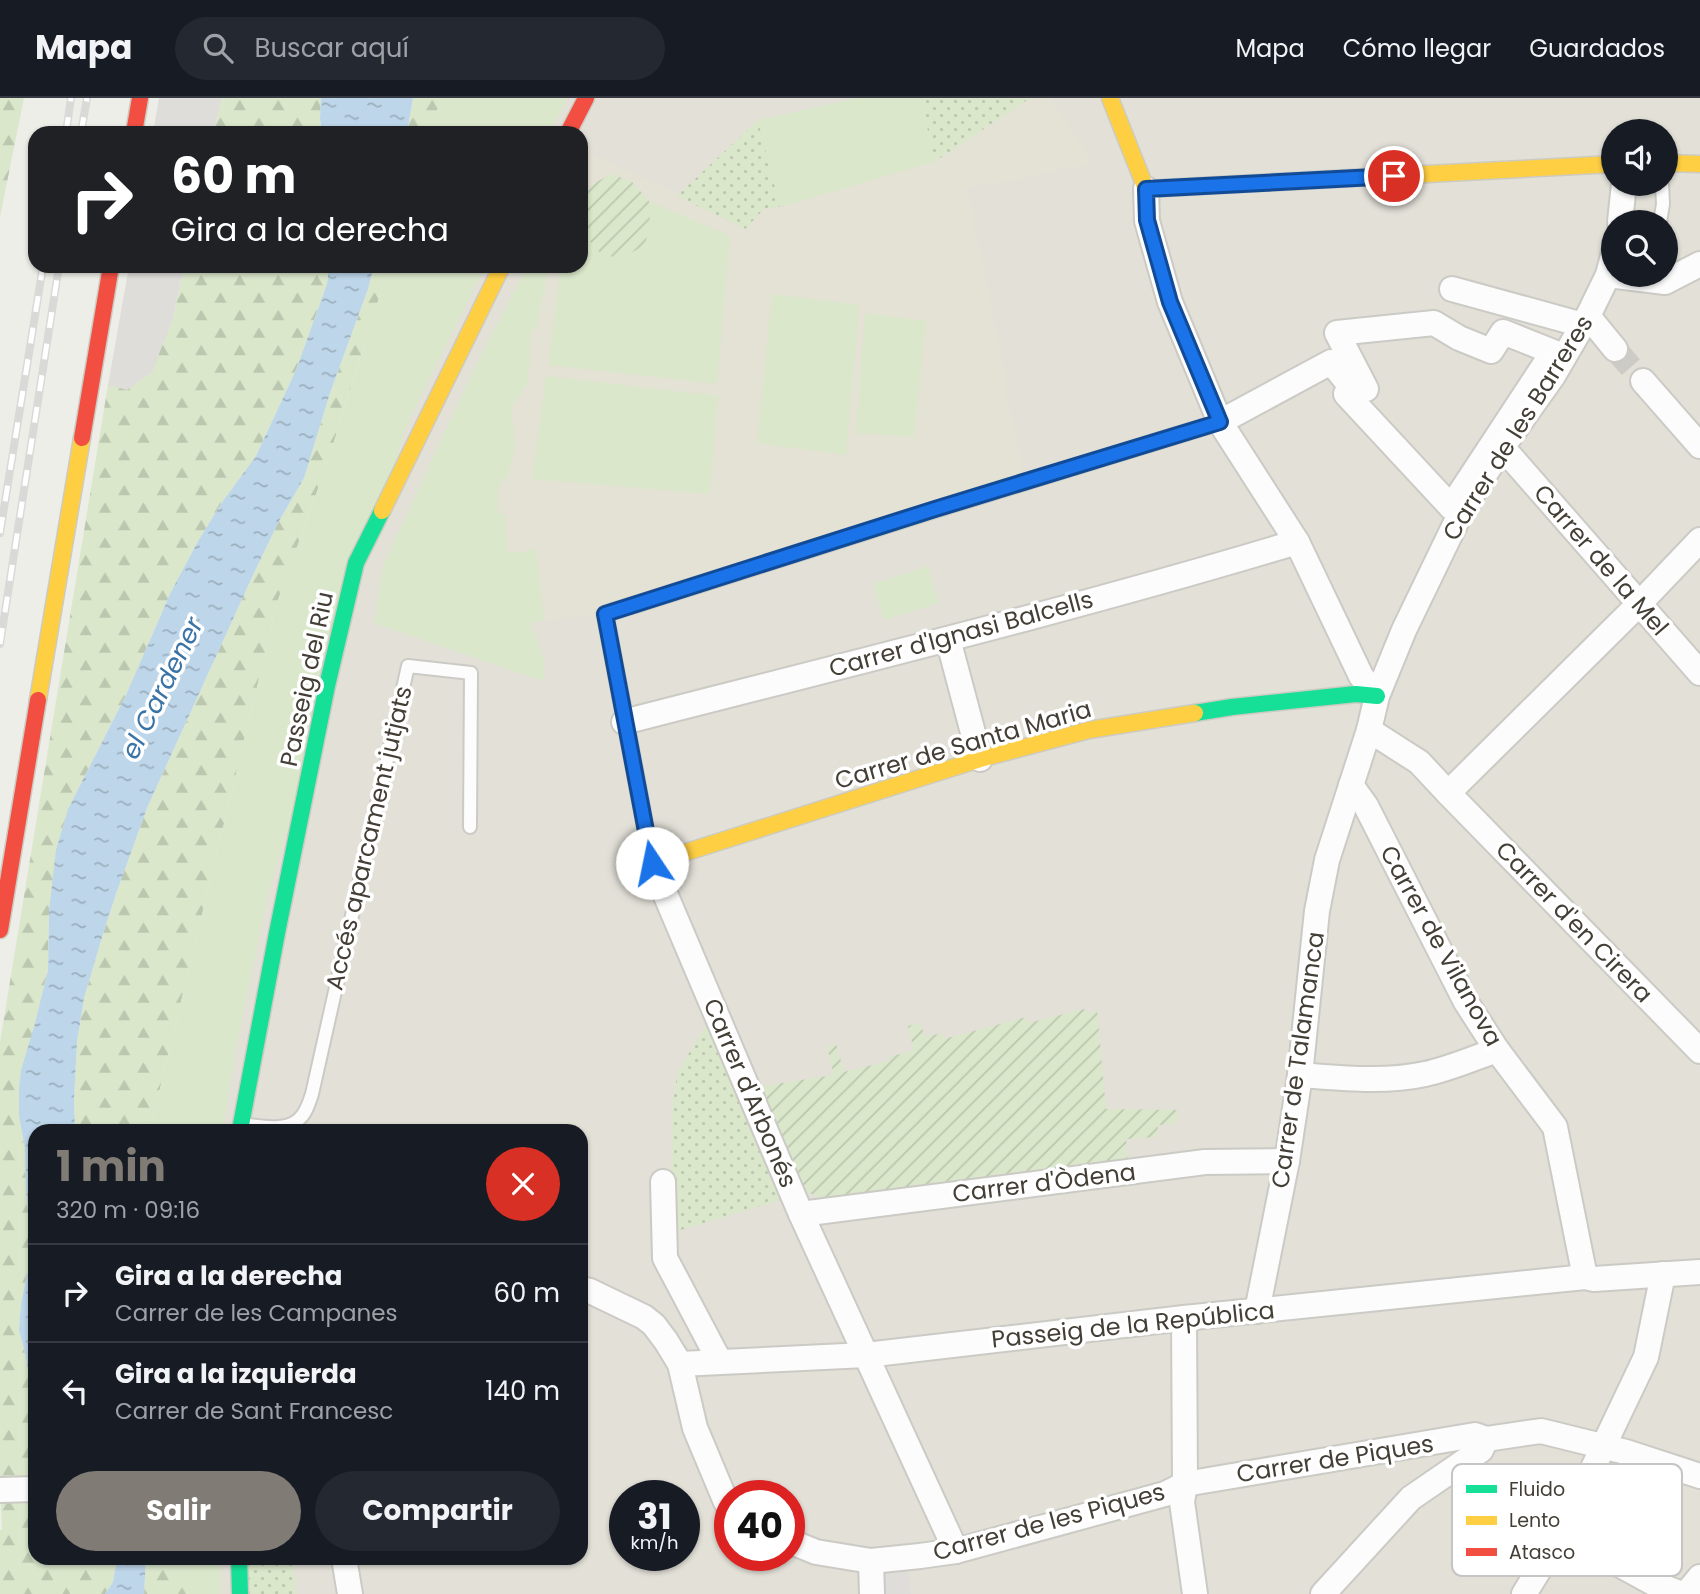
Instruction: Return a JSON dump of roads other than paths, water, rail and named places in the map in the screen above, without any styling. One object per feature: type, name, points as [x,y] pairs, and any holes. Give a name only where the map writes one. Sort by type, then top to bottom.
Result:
[{"type":"street","points":[[135,126],[140,98]]},
{"type":"street","points":[[572,126],[586,98]]},
{"type":"street","points":[[1110,98],[1146,189],[1147,220],[1170,302],[1220,422],[1297,542],[1361,676],[1377,696]]},
{"type":"street","points":[[1678,163],[1700,164]]},
{"type":"street","points":[[1146,189],[1601,165]]},
{"type":"street","name":"Carrer de les Barreres","points":[[1678,275],[1700,264]]},
{"type":"street","points":[[0,930],[110,273]]},
{"type":"street","name":"Passeig del Riu","points":[[242,1124],[324,700],[356,563],[499,273]]},
{"type":"street","name":"Carrer de les Barreres","points":[[1352,785],[1377,696],[1458,506],[1553,376],[1586,321],[1601,287]]},
{"type":"street","points":[[1452,289],[1586,321],[1615,349]]},
{"type":"street","points":[[1220,422],[1331,362],[1356,392],[1458,506],[1553,352],[1503,332],[1491,351],[1459,338],[1434,323],[1337,333],[1366,388],[1356,392]]},
{"type":"street","points":[[1643,381],[1700,446]]},
{"type":"street","name":"Carrer d'Arbonés","points":[[956,1551],[801,1214],[652,863],[605,614],[1220,422]]},
{"type":"street","name":"Carrer de la Mel","points":[[1501,449],[1700,673]]},
{"type":"street","points":[[1448,793],[1524,720],[1700,540]]},
{"type":"street","name":"Carrer d'Ignasi Balcells","points":[[624,722],[948,639],[1191,574],[1297,542]]},
{"type":"street","points":[[948,639],[980,759]]},
{"type":"street","name":"Carrer de Santa Maria","points":[[652,863],[980,759],[1089,730],[1232,707],[1356,694],[1377,696]]},
{"type":"street","name":"Carrer d'en Cirera","points":[[1369,730],[1419,762],[1700,1051]]},
{"type":"street","name":"Carrer de Vilanova","points":[[1352,785],[1355,808],[1466,1002],[1497,1050],[1555,1127],[1586,1277]]},
{"type":"street","name":"Carrer de Talamanca","points":[[1257,1311],[1287,1161],[1300,1075],[1317,911],[1327,860],[1355,808]]},
{"type":"street","points":[[1300,1075],[1367,1079],[1403,1077],[1426,1074],[1497,1050]]},
{"type":"street","name":"Carrer d'Òdena","points":[[801,1214],[1205,1162],[1287,1161]]},
{"type":"street","points":[[663,1182],[665,1258],[720,1362]]},
{"type":"street","name":"Passeig de la República","points":[[680,1364],[866,1355],[1184,1318],[1586,1277],[1594,1279],[1695,1272]]},
{"type":"street","points":[[1602,1464],[1610,1451],[1646,1357],[1663,1274]]},
{"type":"street","points":[[588,1291],[630,1309],[654,1325],[680,1364],[695,1428],[717,1480]]},
{"type":"street","points":[[588,1304],[613,1303]]},
{"type":"street","points":[[1184,1318],[1185,1484],[1182,1502],[1192,1593]]},
{"type":"street","name":"Carrer de Piques","points":[[1185,1484],[1475,1435],[1486,1439],[1541,1431],[1657,1464]]},
{"type":"street","points":[[1460,1464],[1481,1450],[1486,1439]]},
{"type":"street","points":[[1323,1594],[1410,1498],[1452,1470]]},
{"type":"street","name":"Carrer de Piques","points":[[1682,1471],[1700,1476]]},
{"type":"street","name":"Carrer de les Piques","points":[[805,1548],[816,1552],[871,1561],[956,1551],[1165,1494],[1185,1484]]},
{"type":"street","points":[[0,1490],[28,1489]]},
{"type":"street","points":[[871,1561],[872,1594]]},
{"type":"street","points":[[239,1565],[240,1594]]},
{"type":"street","points":[[345,1565],[350,1594]]},
{"type":"street","points":[[1524,1594],[1535,1576]]},
{"type":"street","points":[[1640,1576],[1667,1591],[1700,1577]]},
{"type":"lane","name":"Accés aparcament jutjats","points":[[291,1124],[306,1111],[312,1094],[408,666],[471,673],[470,827]]},
{"type":"water","points":[[321,98],[413,98],[408,126],[321,126]]},
{"type":"water","name":"el Cardener","points":[[328,273],[372,273],[330,393],[304,478],[253,575],[147,808],[116,894],[84,998],[77,1042],[75,1124],[28,1124],[28,1211],[19,1089],[21,1070],[48,970],[49,911],[56,850],[68,809],[126,695],[170,594],[198,541],[256,456],[296,370],[327,284]]},
{"type":"water","points":[[28,1271],[28,1370],[19,1330]]},
{"type":"water","points":[[116,1565],[146,1565],[144,1594],[105,1594],[113,1582]]},
{"type":"tunnel","points":[[1615,349],[1643,381]]},
{"type":"railway","points":[[67,126],[71,98]]},
{"type":"railway","points":[[82,126],[87,98]]},
{"type":"railway","points":[[0,533],[42,273]]},
{"type":"railway","points":[[0,644],[58,273]]}]
